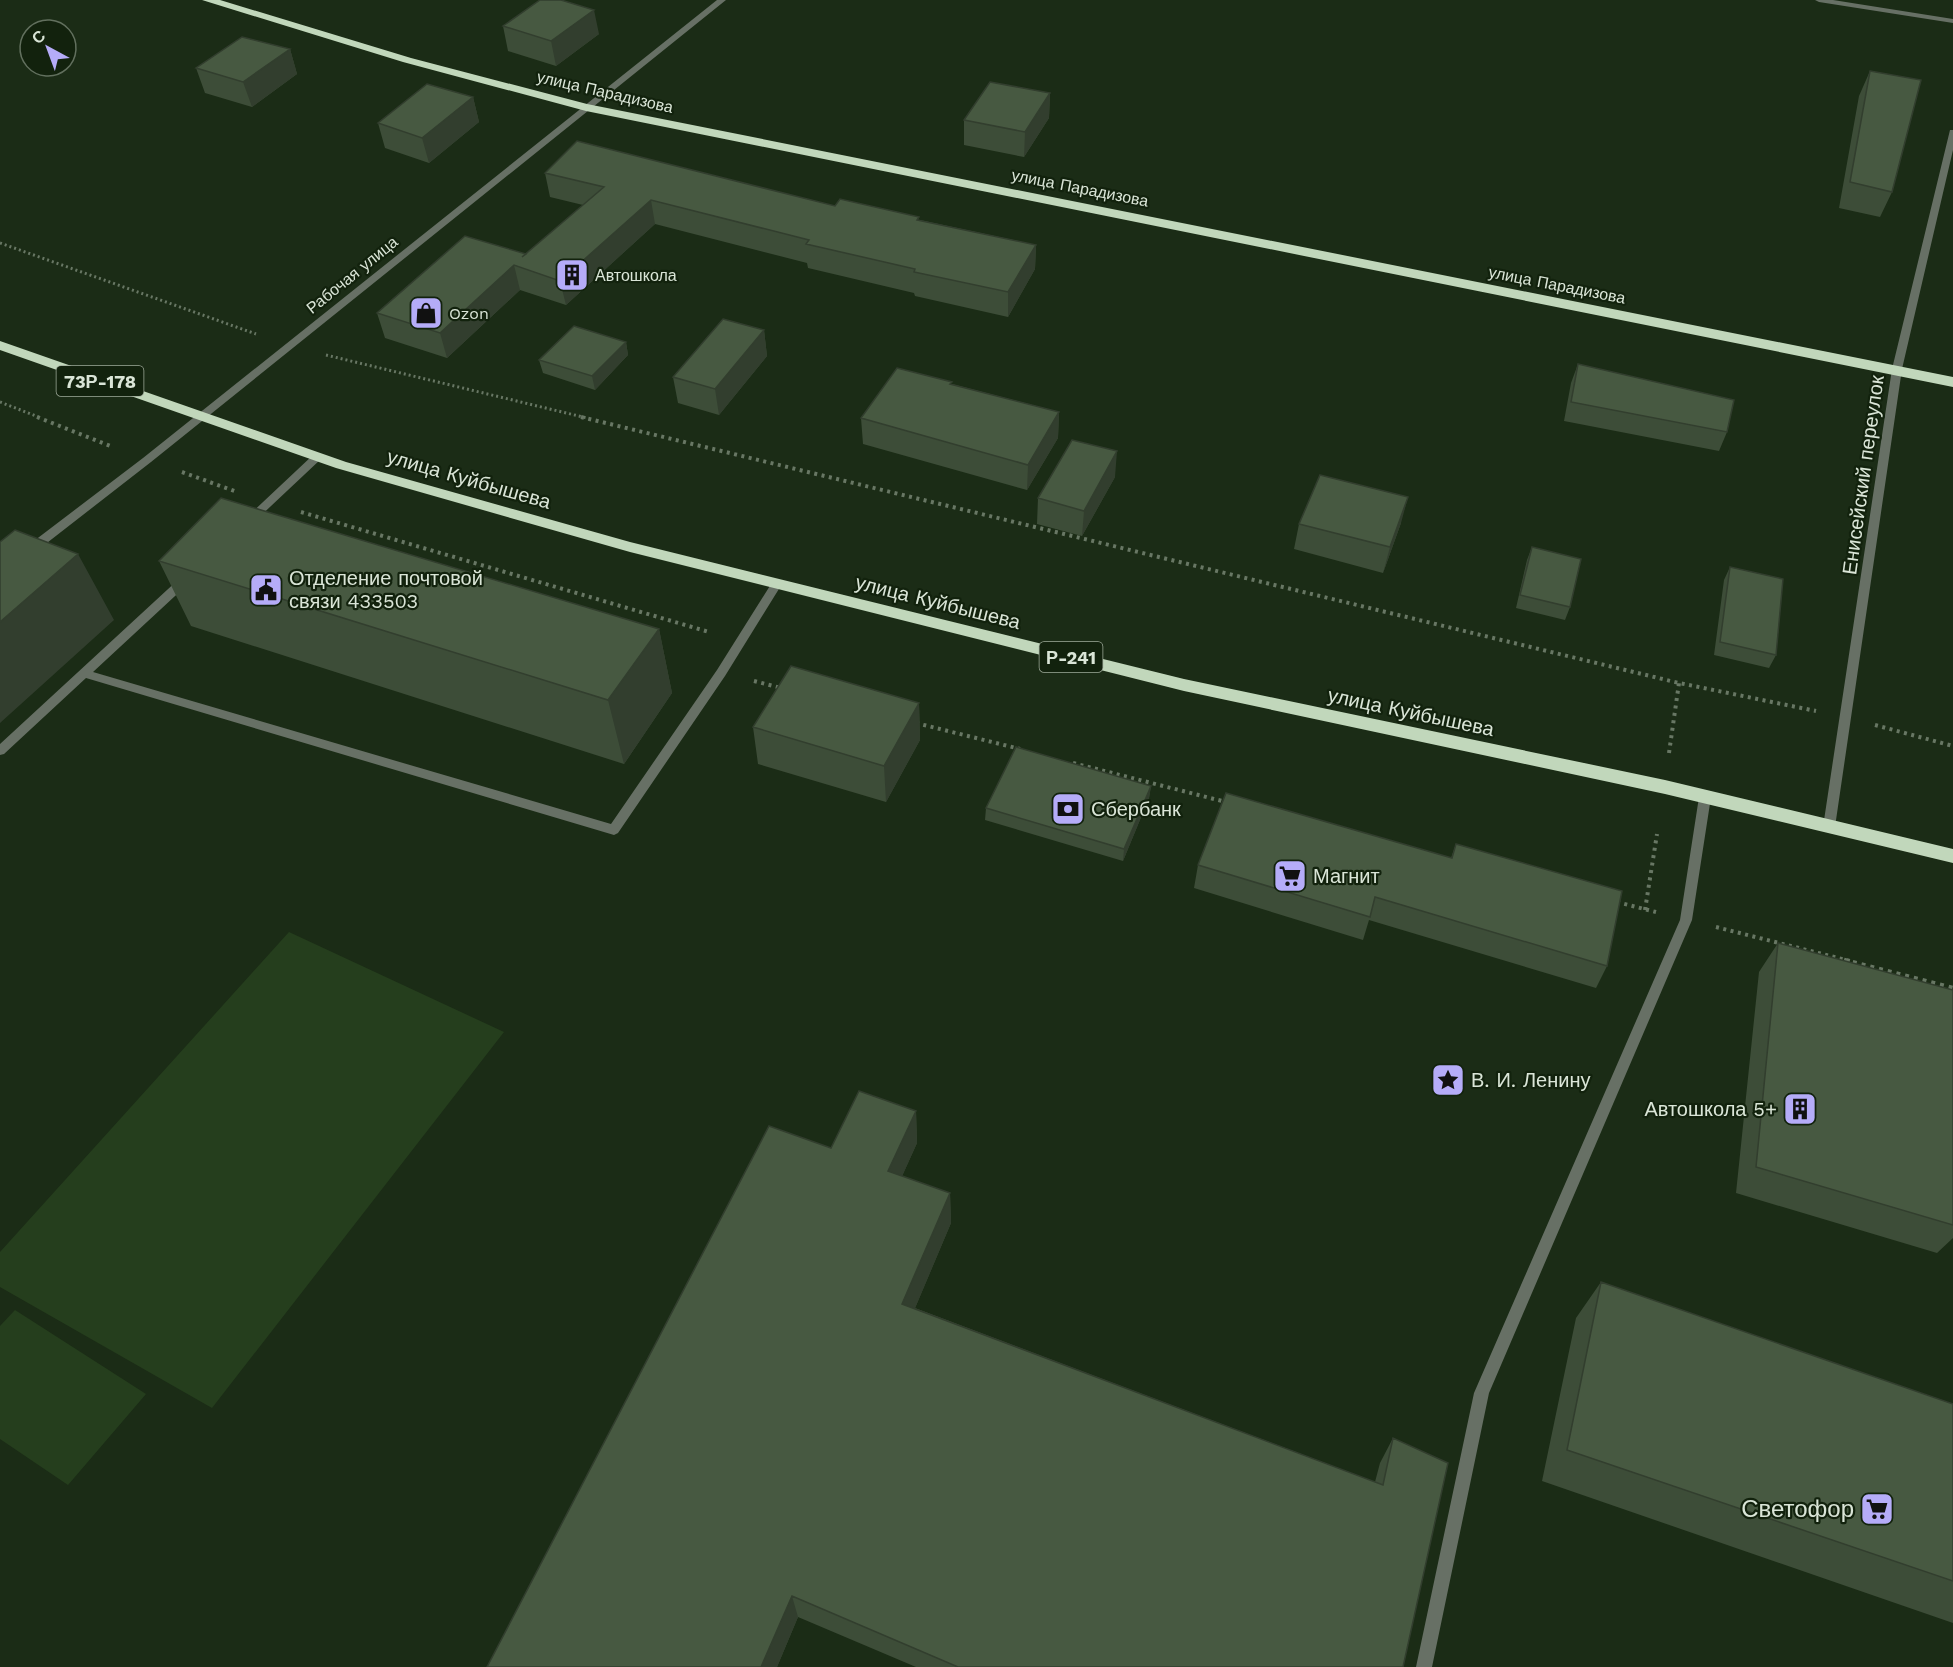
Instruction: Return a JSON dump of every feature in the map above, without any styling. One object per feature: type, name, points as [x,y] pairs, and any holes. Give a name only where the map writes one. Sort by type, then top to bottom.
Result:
[{"type":"highway","name":"улица Парадизова","points":[[208,0],[407,60],[586,107],[1953,382]]},
{"type":"highway","name":"улица Куйбышева","points":[[0,345],[317,457],[630,547],[1184,685],[1705,797],[1953,856]]},
{"type":"street","name":"Рабочая улица","points":[[18,560],[147,460],[722,0]]},
{"type":"street","points":[[1819,0],[1953,21]]},
{"type":"street","name":"Енисейский переулок","points":[[1829,827],[1897,369],[1953,132]]},
{"type":"street","points":[[242,527],[317,457]]},
{"type":"street","points":[[0,751],[189,576]]},
{"type":"street","points":[[84,673],[614,830],[721,673],[777,584]]},
{"type":"street","points":[[1424,1667],[1482,1393],[1686,920],[1705,797]]},
{"type":"path","points":[[0,243],[288,346],[1679,683],[1845,717],[1953,746]]},
{"type":"path","points":[[0,402],[147,460],[269,503],[741,642]]},
{"type":"path","points":[[721,673],[790,691]]},
{"type":"path","points":[[1669,754],[1679,683]]},
{"type":"path","points":[[906,720],[1021,750]]},
{"type":"path","points":[[1068,762],[1229,803]]},
{"type":"path","points":[[1645,910],[1657,834]]},
{"type":"path","points":[[1611,901],[1953,988]]},
{"type":"green space","points":[[289,932],[504,1032],[212,1408],[0,1287],[0,1252]]},
{"type":"green space","points":[[15,1310],[146,1394],[68,1485],[0,1439],[0,1326]]},
{"type":"building","points":[[540,0],[561,0],[594,10],[551,41],[503,26]]},
{"type":"building","points":[[242,37],[290,49],[243,82],[196,68]]},
{"type":"building","points":[[1870,71],[1921,80],[1892,192],[1850,182]]},
{"type":"building","points":[[990,82],[1050,93],[1025,132],[964,120]]},
{"type":"building","points":[[427,84],[473,97],[422,138],[378,123]]},
{"type":"building","points":[[577,141],[835,206],[840,199],[919,217],[917,220],[1036,245],[1008,292],[914,272],[915,269],[806,244],[809,240],[651,200],[560,281],[514,265],[440,333],[377,313],[465,236],[526,254],[604,187],[545,173]]},
{"type":"building","points":[[723,319],[764,330],[715,389],[673,377]]},
{"type":"building","points":[[574,326],[626,342],[592,376],[539,360]]},
{"type":"building","points":[[1578,364],[1734,400],[1727,432],[1571,402]]},
{"type":"building","points":[[897,368],[1059,412],[1028,465],[861,418]]},
{"type":"building","points":[[1072,440],[1117,451],[1084,511],[1038,498]]},
{"type":"building","points":[[1320,475],[1408,497],[1390,547],[1299,524]]},
{"type":"building","points":[[221,498],[659,629],[608,700],[159,561]]},
{"type":"building","points":[[15,530],[78,554],[0,622],[0,542]]},
{"type":"building","points":[[1532,547],[1581,559],[1570,607],[1520,595]]},
{"type":"building","points":[[1730,567],[1783,579],[1776,655],[1720,642]]},
{"type":"building","points":[[791,666],[919,703],[884,766],[753,727]]},
{"type":"building","name":"Сбербанк","points":[[1016,747],[1151,786],[1124,849],[986,808]]},
{"type":"building","points":[[1226,793],[1452,858],[1456,844],[1622,891],[1607,966],[1375,897],[1370,917],[1198,865]]},
{"type":"building","name":"Автошкола 5+","points":[[1778,943],[1953,990],[1953,1225],[1756,1167]]},
{"type":"building","points":[[859,1091],[916,1111],[888,1171],[950,1193],[902,1304],[1383,1485],[1393,1438],[1448,1463],[1403,1667],[958,1667],[792,1596],[761,1667],[487,1667],[769,1126],[831,1148]]},
{"type":"building","points":[[1601,1282],[1953,1404],[1953,1581],[1567,1450]]},
{"type":"place","name":"Автошкола","points":[[572,275]]},
{"type":"place","name":"Ozon","points":[[426,313]]},
{"type":"place","name":"Отделение почтовой связи 433503","points":[[266,590]]},
{"type":"place","name":"Сбербанк","points":[[1068,809]]},
{"type":"place","name":"Магнит","points":[[1290,876]]},
{"type":"place","name":"В. И. Ленину","points":[[1448,1080]]},
{"type":"place","name":"Автошкола 5+","points":[[1800,1109]]},
{"type":"place","name":"Светофор","points":[[1877,1509]]}]
